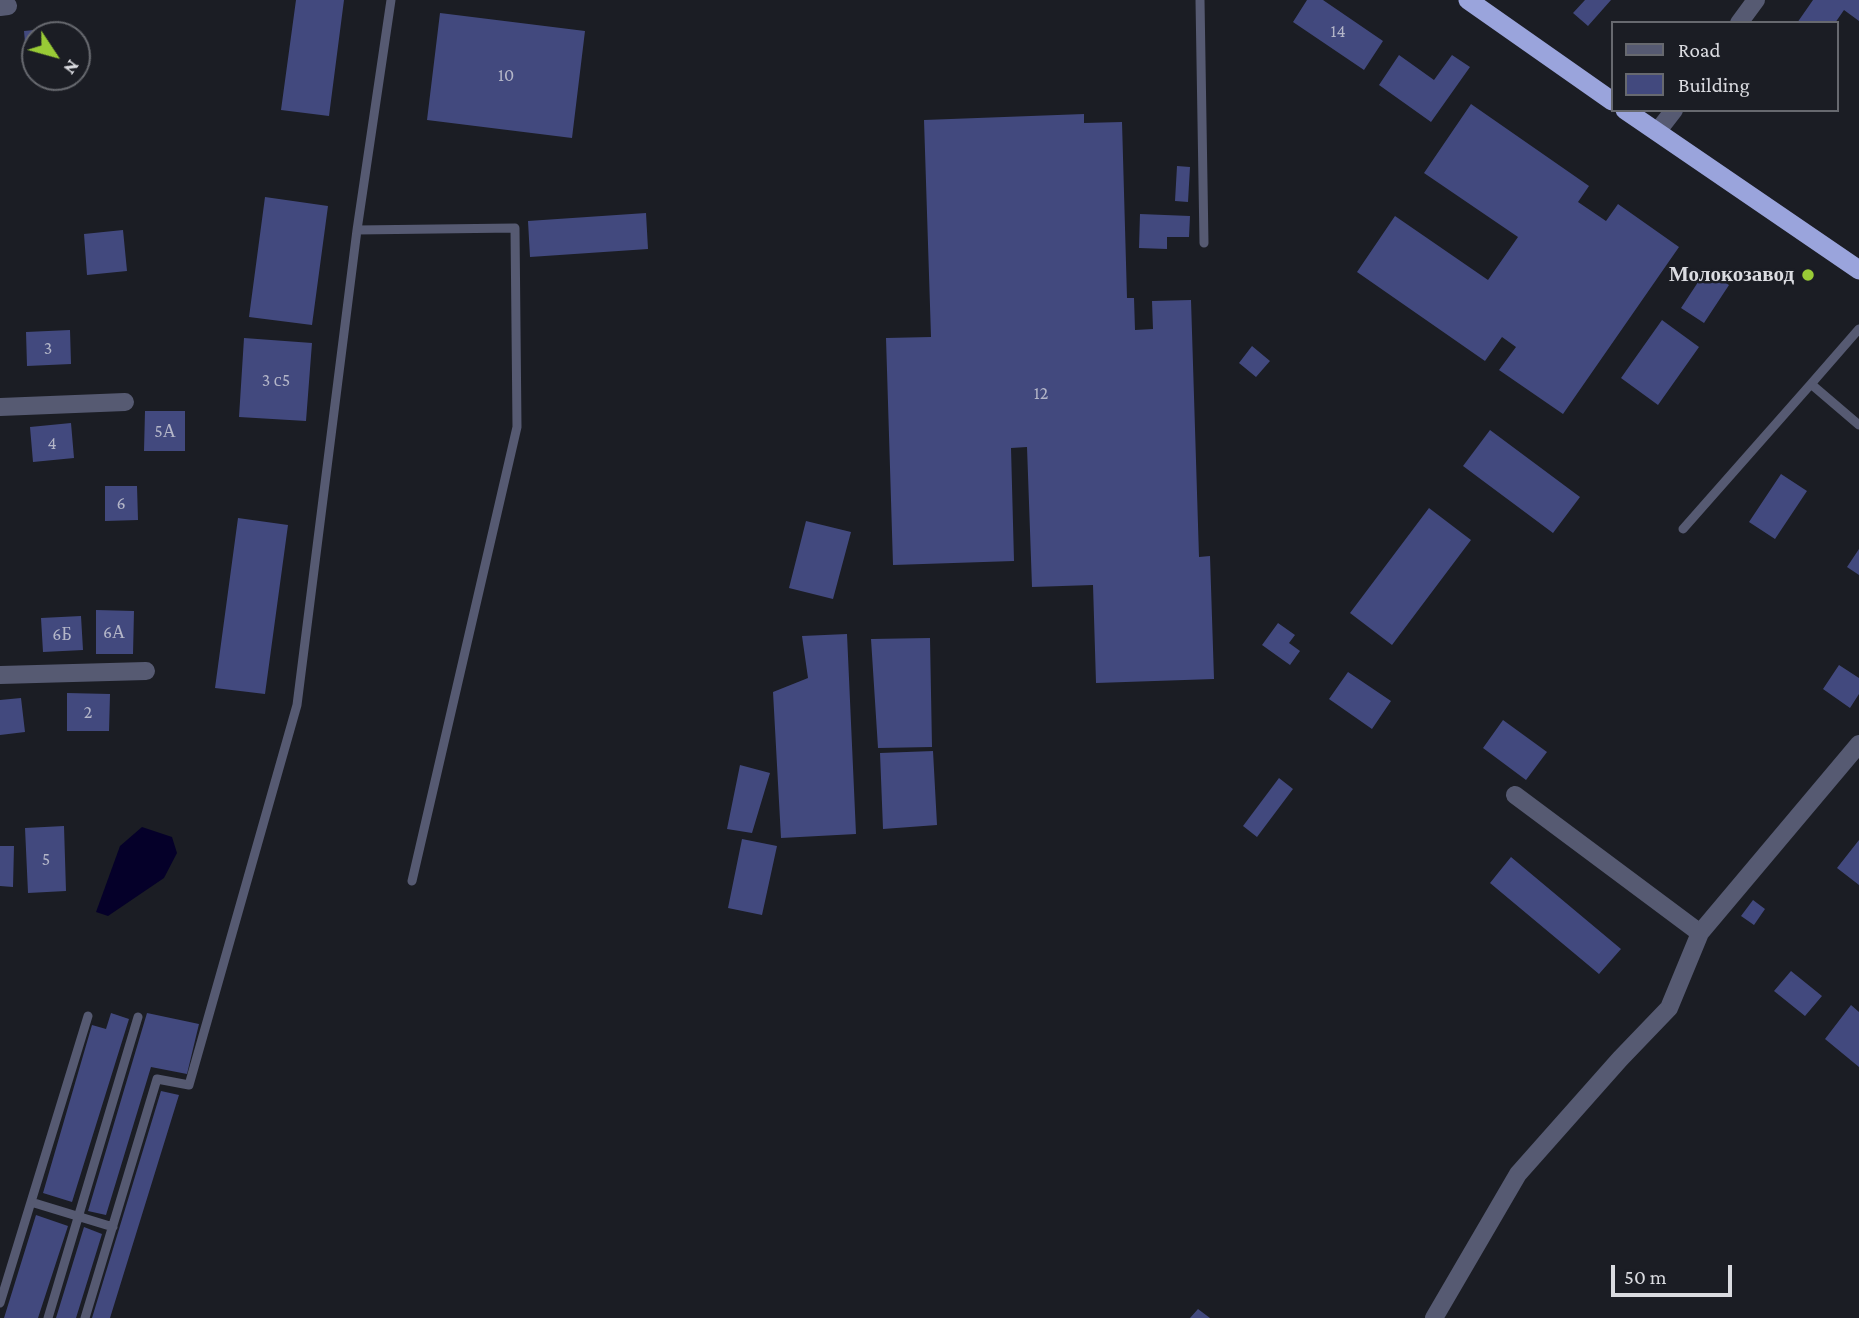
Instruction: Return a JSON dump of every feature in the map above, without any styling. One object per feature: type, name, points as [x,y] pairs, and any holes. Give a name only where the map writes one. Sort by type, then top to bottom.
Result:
[{"type":"highway","points":[[1468,0],[1610,101]]},
{"type":"highway","points":[[1628,112],[1859,270]]},
{"type":"street","points":[[1740,21],[1756,0]]},
{"type":"street","points":[[1657,132],[1672,112]]},
{"type":"street","points":[[0,407],[125,402]]},
{"type":"street","points":[[0,675],[146,671]]},
{"type":"street","points":[[1434,1318],[1518,1174],[1619,1059],[1669,1008],[1700,933],[1859,744]]},
{"type":"street","points":[[1515,795],[1700,933]]},
{"type":"lane","points":[[85,1318],[157,1079],[189,1085],[297,705],[358,230],[391,0]]},
{"type":"lane","points":[[1200,0],[1204,243]]},
{"type":"lane","points":[[358,230],[515,228],[517,427],[412,881]]},
{"type":"lane","points":[[1684,529],[1859,329]]},
{"type":"lane","points":[[1811,384],[1859,425]]},
{"type":"lane","points":[[0,1303],[88,1016]]},
{"type":"lane","points":[[48,1318],[138,1017]]},
{"type":"lane","points":[[31,1202],[113,1227]]},
{"type":"shaded area","points":[[142,827],[172,837],[177,853],[164,878],[108,916],[96,912],[120,846]]},
{"type":"building","points":[[296,0],[344,0],[329,116],[281,110]]},
{"type":"building","points":[[1307,0],[1323,0],[1383,41],[1364,70],[1293,22]]},
{"type":"building","points":[[1585,0],[1611,0],[1588,26],[1573,13]]},
{"type":"building","points":[[1813,0],[1859,0],[1859,21],[1844,10],[1836,21],[1798,21]]},
{"type":"building","points":[[440,13],[585,31],[572,138],[427,120]]},
{"type":"building","points":[[1399,55],[1434,80],[1452,55],[1470,67],[1431,122],[1379,85]]},
{"type":"building","points":[[1471,104],[1589,186],[1578,202],[1606,221],[1618,204],[1679,247],[1563,414],[1499,370],[1516,347],[1502,337],[1485,361],[1357,272],[1395,216],[1488,280],[1518,237],[1424,173]]},
{"type":"building","points":[[1084,114],[1084,123],[1122,122],[1127,298],[1134,298],[1135,330],[1153,329],[1152,301],[1191,300],[1199,557],[1210,556],[1214,679],[1096,683],[1093,585],[1032,587],[1027,447],[1011,448],[1014,561],[893,565],[886,338],[931,337],[924,120]]},
{"type":"building","points":[[1177,166],[1190,167],[1188,202],[1175,201]]},
{"type":"building","points":[[265,197],[328,206],[312,325],[249,317]]},
{"type":"building","points":[[646,213],[648,249],[530,257],[528,221]]},
{"type":"building","points":[[1140,214],[1190,216],[1189,237],[1167,237],[1167,249],[1139,248]]},
{"type":"building","points":[[123,230],[127,271],[87,275],[84,234]]},
{"type":"building","points":[[1706,270],[1729,285],[1704,323],[1681,308]]},
{"type":"building","points":[[1662,320],[1699,347],[1658,405],[1621,378]]},
{"type":"building","points":[[70,330],[71,364],[27,366],[26,332]]},
{"type":"building","points":[[244,338],[312,343],[306,421],[239,417]]},
{"type":"building","points":[[1252,346],[1270,361],[1256,377],[1239,363]]},
{"type":"building","points":[[145,411],[185,411],[185,451],[144,451]]},
{"type":"building","points":[[71,423],[74,458],[33,462],[30,427]]},
{"type":"building","points":[[1490,430],[1580,497],[1553,533],[1463,466]]},
{"type":"building","points":[[1781,474],[1807,491],[1775,539],[1749,522]]},
{"type":"building","points":[[105,486],[137,486],[138,520],[105,521]]},
{"type":"building","points":[[1429,508],[1471,540],[1392,645],[1350,613]]},
{"type":"building","points":[[238,518],[288,525],[265,694],[215,688]]},
{"type":"building","points":[[806,521],[851,532],[833,599],[789,588]]},
{"type":"building","points":[[1859,549],[1859,575],[1847,567]]},
{"type":"building","points":[[96,610],[134,611],[133,654],[96,654]]},
{"type":"building","points":[[81,616],[83,650],[43,652],[41,618]]},
{"type":"building","points":[[1278,623],[1295,635],[1289,643],[1300,651],[1290,665],[1262,645]]},
{"type":"building","points":[[847,634],[856,834],[781,838],[773,692],[808,678],[802,636]]},
{"type":"building","points":[[930,638],[932,747],[878,748],[871,639]]},
{"type":"building","points":[[1839,665],[1859,678],[1859,694],[1850,708],[1823,689]]},
{"type":"building","points":[[1348,672],[1391,701],[1372,729],[1329,699]]},
{"type":"building","points":[[67,693],[110,694],[109,731],[67,731]]},
{"type":"building","points":[[21,698],[25,732],[0,735],[0,700]]},
{"type":"building","points":[[1503,720],[1547,752],[1526,780],[1483,748]]},
{"type":"building","points":[[933,751],[937,825],[883,829],[880,753]]},
{"type":"building","points":[[740,765],[770,773],[752,833],[727,829]]},
{"type":"building","points":[[1279,778],[1293,789],[1257,837],[1243,826]]},
{"type":"building","points":[[64,826],[66,891],[28,893],[25,828]]},
{"type":"building","points":[[742,839],[777,846],[762,915],[728,908]]},
{"type":"building","points":[[1859,840],[1859,885],[1837,868]]},
{"type":"building","points":[[0,846],[14,846],[13,887],[0,886]]},
{"type":"building","points":[[1511,857],[1621,949],[1599,974],[1490,883]]},
{"type":"building","points":[[1753,900],[1765,909],[1754,925],[1741,916]]},
{"type":"building","points":[[1791,971],[1822,996],[1805,1016],[1774,991]]},
{"type":"building","points":[[1851,1005],[1859,1012],[1859,1067],[1825,1039]]},
{"type":"building","points":[[111,1013],[129,1019],[72,1202],[43,1193],[92,1025],[106,1029]]},
{"type":"building","points":[[147,1013],[199,1024],[187,1074],[151,1067],[106,1215],[88,1211]]},
{"type":"building","points":[[161,1091],[179,1095],[110,1318],[92,1318]]},
{"type":"building","points":[[36,1215],[68,1226],[38,1318],[4,1318]]},
{"type":"building","points":[[84,1227],[102,1234],[76,1318],[56,1318]]},
{"type":"building","points":[[1198,1309],[1210,1318],[1190,1318]]},
{"type":"place","name":"Молокозавод","points":[[1808,275]]}]
